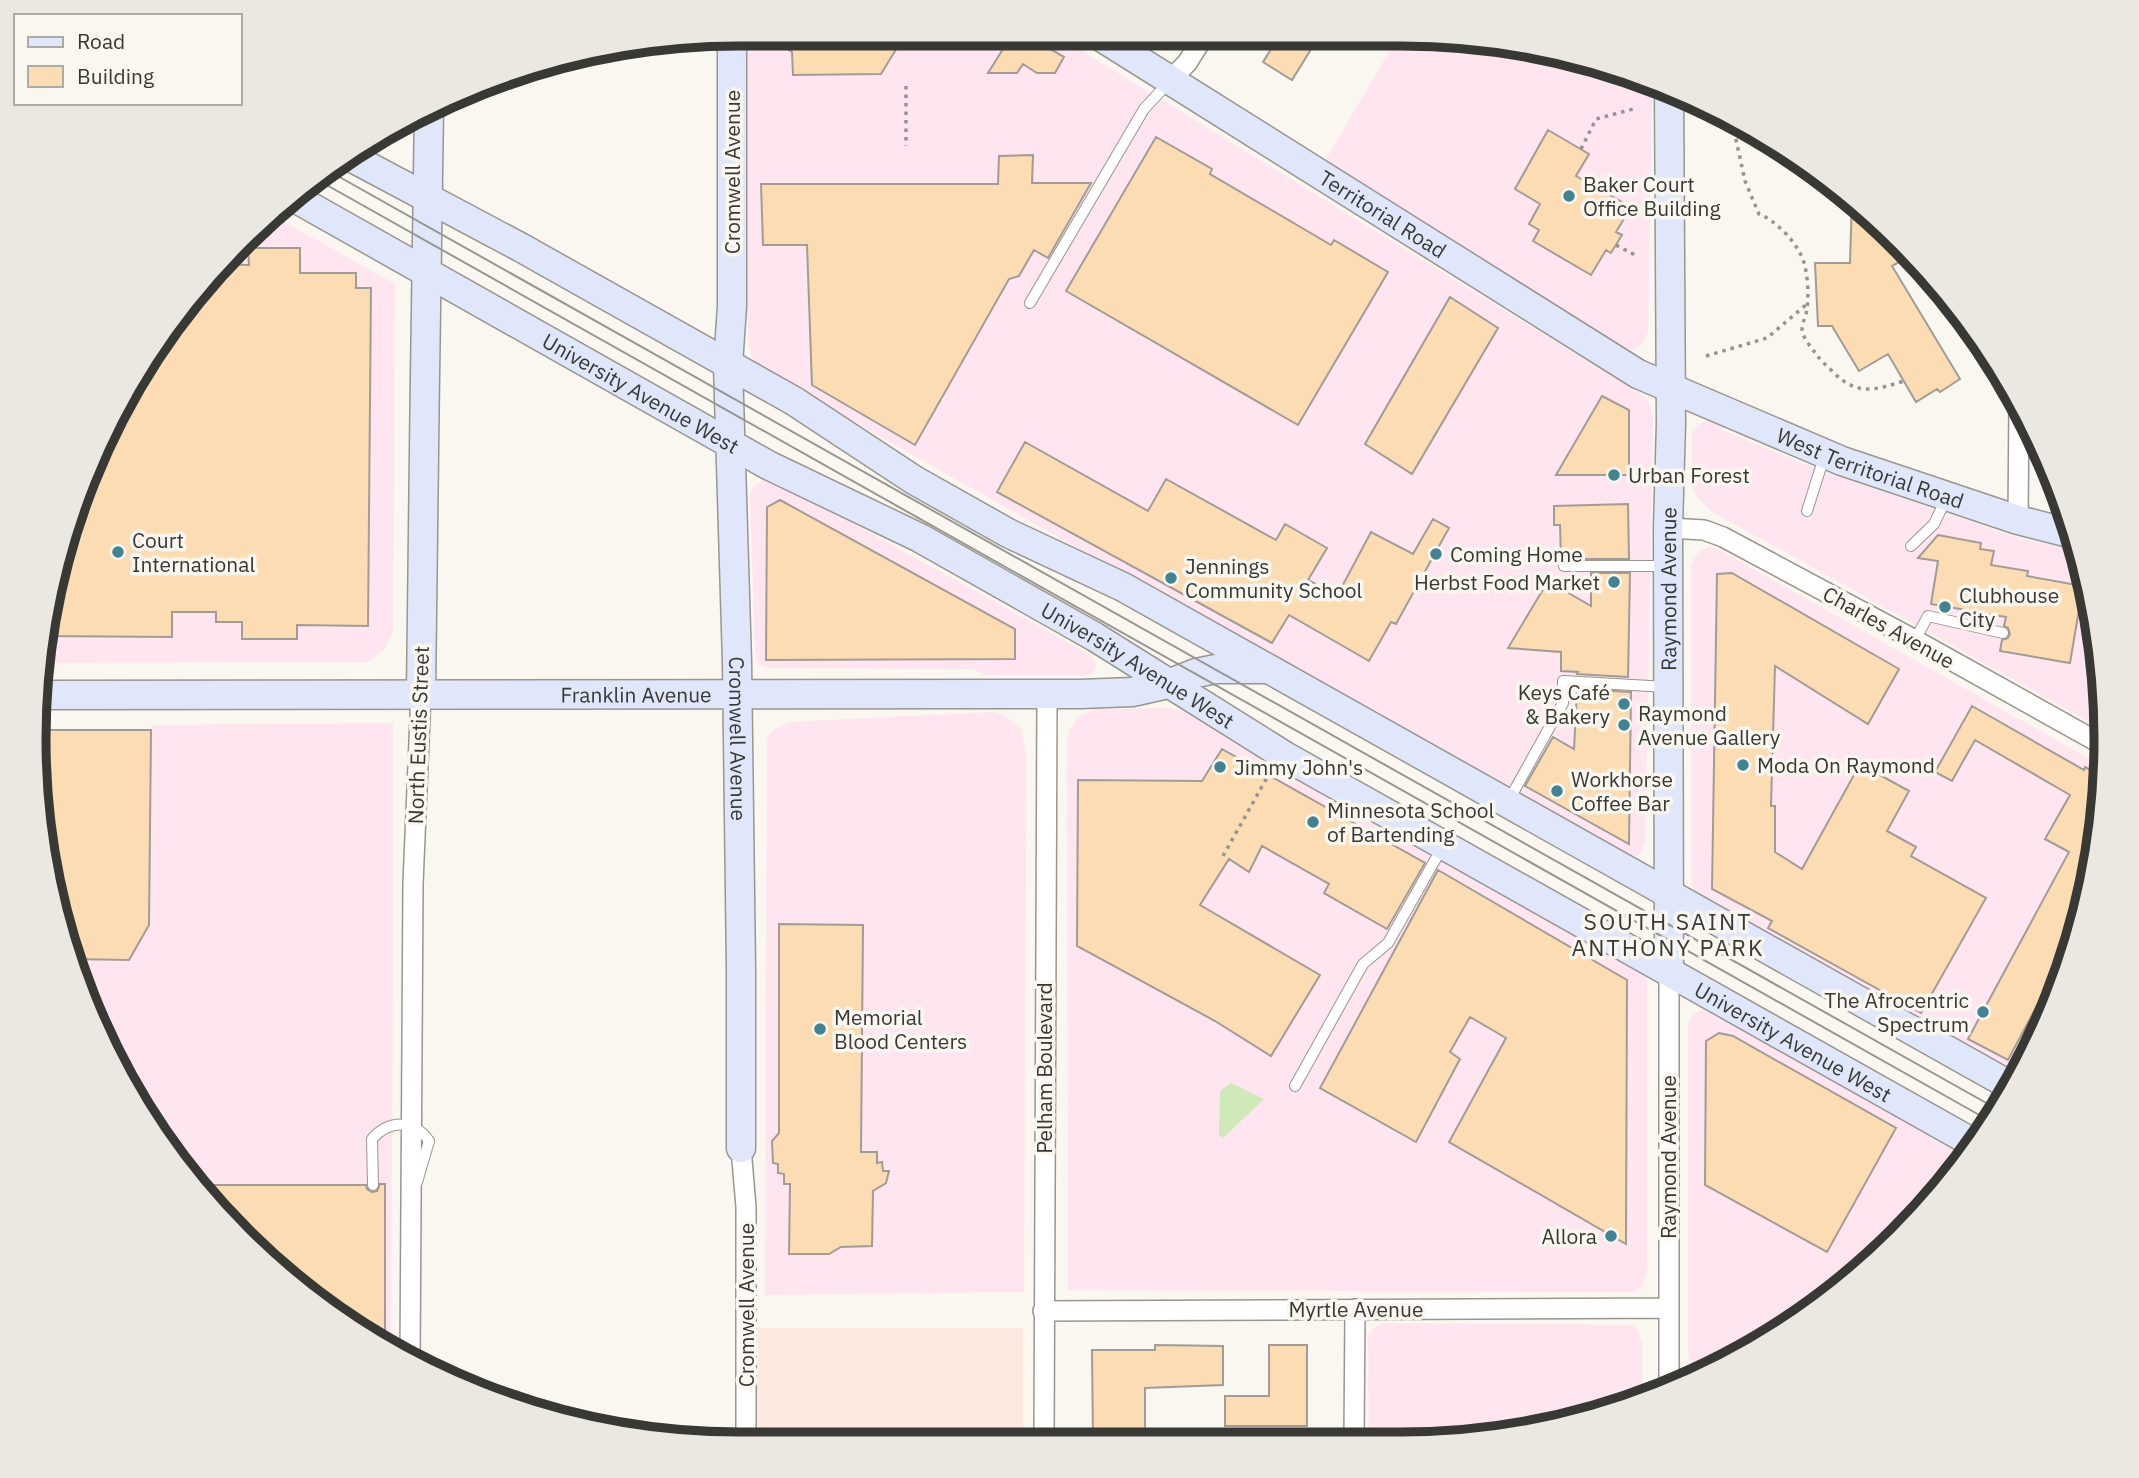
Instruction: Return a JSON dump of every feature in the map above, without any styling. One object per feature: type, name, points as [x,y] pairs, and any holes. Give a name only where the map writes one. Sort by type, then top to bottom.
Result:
[{"type":"main road","name":"Cromwell Avenue","points":[[732,46],[732,306],[728,365],[737,694],[741,1148]]},
{"type":"main road","name":"Territorial Road","points":[[1116,46],[1638,374],[1671,389]]},
{"type":"main road","name":"Raymond Avenue","points":[[1669,100],[1669,971]]},
{"type":"main road","name":"North Eustis Street","points":[[421,694],[429,119]]},
{"type":"main road","points":[[358,160],[520,247],[794,401],[949,500],[1008,533],[1124,587],[1272,664],[1668,895],[2003,1082]]},
{"type":"main road","name":"University Avenue West","points":[[302,202],[768,465],[920,538],[1095,637],[1285,756],[1966,1139]]},
{"type":"main road","name":"West Territorial Road","points":[[1671,389],[1825,454],[2018,520],[2061,531]]},
{"type":"main road","name":"Franklin Avenue","points":[[47,695],[1132,692],[1168,684],[1196,673],[1272,664]]},
{"type":"street","points":[[1170,80],[1187,63],[1198,46]]},
{"type":"street","points":[[2018,520],[2019,426]]},
{"type":"street","name":"Charles Avenue","points":[[1668,528],[1704,530],[1723,537],[2094,740]]},
{"type":"street","name":"North Eustis Street","points":[[410,1349],[413,884],[421,694]]},
{"type":"street","name":"Pelham Boulevard","points":[[1044,1432],[1042,1311],[1047,694]]},
{"type":"street","name":"Raymond Avenue","points":[[1669,971],[1671,1377]]},
{"type":"street","name":"Cromwell Avenue","points":[[741,1148],[746,1206],[746,1432]]},
{"type":"street","name":"Myrtle Avenue","points":[[1042,1311],[1669,1308]]},
{"type":"street","points":[[1354,1432],[1355,1309]]},
{"type":"lane","points":[[1030,303],[1144,109],[1170,80]]},
{"type":"lane","points":[[1807,511],[1825,454]]},
{"type":"lane","points":[[1911,546],[1934,524],[1947,496]]},
{"type":"lane","points":[[1564,566],[1669,566]]},
{"type":"lane","points":[[1915,640],[1928,616],[2003,632]]},
{"type":"lane","points":[[1507,803],[1563,703],[1563,681],[1668,687]]},
{"type":"lane","points":[[1296,1086],[1363,964],[1388,943],[1443,846]]},
{"type":"lane","points":[[373,1185],[372,1139],[382,1128],[411,1125]]},
{"type":"path","points":[[906,86],[906,146]]},
{"type":"path","points":[[1581,149],[1596,119],[1637,108]]},
{"type":"path","points":[[1733,131],[1745,181],[1759,214],[1776,225],[1802,256],[1807,286],[1802,331],[1819,358],[1847,385],[1855,388],[1878,389],[1904,381]]},
{"type":"path","points":[[1616,245],[1635,255]]},
{"type":"path","points":[[1706,356],[1767,338],[1807,304]]},
{"type":"path","points":[[1223,856],[1272,769]]},
{"type":"shaded area","points":[[744,46],[1074,46],[1644,396],[1650,404],[1653,417],[1645,841],[1642,851],[1638,856],[1621,855],[757,367],[752,360],[748,340]]},
{"type":"shaded area","points":[[1392,46],[1491,51],[1579,69],[1652,93],[1648,332],[1641,345],[1631,350],[1622,348],[1325,161]]},
{"type":"shaded area","points":[[280,220],[395,284],[393,632],[384,650],[368,662],[50,663],[69,560],[82,516],[117,432],[138,392],[189,317],[218,282]]},
{"type":"shaded area","points":[[1708,420],[1717,421],[1722,430],[1799,462],[2021,539],[2066,547],[2088,648],[2093,724],[1711,511],[1696,496],[1692,486],[1692,432],[1699,424]]},
{"type":"shaded area","points":[[763,480],[776,481],[1084,651],[1092,657],[1096,665],[1094,672],[1089,675],[986,675],[972,669],[766,668],[759,665],[755,655],[750,495],[753,487]]},
{"type":"shaded area","points":[[1710,547],[1720,550],[2093,761],[2088,830],[2070,918],[2041,1004],[2009,1071],[1694,893],[1691,879],[1691,564],[1700,550]]},
{"type":"shaded area","points":[[1170,708],[1191,714],[1643,971],[1647,981],[1647,1272],[1643,1284],[1636,1292],[1068,1290],[1067,741],[1070,729],[1078,718],[1094,709]]},
{"type":"shaded area","points":[[992,712],[1003,715],[1021,728],[1026,753],[1024,1292],[765,1295],[767,740],[771,732],[789,722]]},
{"type":"shaded area","points":[[393,723],[391,1339],[354,1316],[282,1260],[218,1196],[162,1124],[138,1086],[98,1004],[81,959],[129,960],[149,925],[151,725]]},
{"type":"shaded area","points":[[1707,1007],[1960,1147],[1890,1229],[1822,1289],[1747,1340],[1694,1367],[1688,1350],[1688,1024],[1691,1016]]},
{"type":"shaded area","points":[[1383,1323],[1635,1325],[1642,1341],[1642,1389],[1579,1409],[1491,1427],[1445,1431],[1369,1432],[1368,1335]]},
{"type":"shaded area","points":[[757,1328],[1023,1328],[1023,1432],[757,1432]]},
{"type":"shaded area","points":[[1337,1431],[1337,1432],[1202,1432]]},
{"type":"green space","points":[[1231,1083],[1264,1099],[1223,1138],[1219,1135],[1220,1091]]},
{"type":"building","points":[[783,46],[898,46],[881,74],[793,75],[792,52]]},
{"type":"building","points":[[1005,46],[1045,46],[1064,57],[1055,73],[1037,73],[1023,64],[1017,73],[988,73]]},
{"type":"building","points":[[1273,46],[1313,46],[1292,80],[1263,62]]},
{"type":"building","name":"Baker Court Office Building","points":[[1548,130],[1589,154],[1576,176],[1631,207],[1616,232],[1622,235],[1611,253],[1606,250],[1591,275],[1533,241],[1539,230],[1529,224],[1540,204],[1515,189]]},
{"type":"building","points":[[1156,137],[1212,169],[1210,174],[1331,245],[1334,240],[1388,272],[1298,425],[1066,291]]},
{"type":"building","points":[[1033,155],[1032,183],[1091,183],[1048,258],[1034,250],[1019,276],[1009,279],[915,445],[812,385],[807,245],[763,245],[761,184],[998,184],[999,156]]},
{"type":"building","points":[[1852,213],[1901,261],[1892,266],[1960,379],[1940,392],[1937,389],[1916,402],[1888,354],[1859,371],[1832,326],[1818,326],[1815,263],[1850,263]]},
{"type":"building","points":[[250,248],[300,248],[300,273],[356,273],[356,288],[371,288],[368,626],[297,625],[297,639],[242,639],[242,622],[216,622],[216,612],[172,612],[172,637],[53,636],[69,560],[82,516],[98,474],[138,392],[162,354],[218,282],[234,265],[249,265]]},
{"type":"building","points":[[1450,297],[1498,328],[1412,474],[1365,444]]},
{"type":"building","points":[[1602,396],[1629,410],[1629,475],[1556,475]]},
{"type":"building","points":[[1025,442],[1148,511],[1166,479],[1276,540],[1285,524],[1327,548],[1308,580],[1337,596],[1371,532],[1413,554],[1433,519],[1449,528],[1396,624],[1391,622],[1369,661],[1289,615],[1272,643],[997,492]]},
{"type":"building","points":[[780,500],[1015,629],[1015,659],[766,660],[767,507]]},
{"type":"building","points":[[1628,504],[1629,559],[1561,559],[1560,525],[1554,525],[1554,506]]},
{"type":"building","points":[[1938,535],[1981,543],[1980,549],[1994,551],[1991,565],[2028,571],[2027,576],[2076,585],[2080,604],[2070,663],[2000,651],[2002,640],[2010,634],[2004,626],[2006,617],[1931,604],[1938,561],[1918,558]]},
{"type":"building","points":[[1591,573],[1630,573],[1628,677],[1561,671],[1561,652],[1508,648],[1548,581],[1591,606]]},
{"type":"building","points":[[1732,573],[1899,669],[1868,724],[1775,666],[1771,806],[1775,806],[1775,852],[1802,869],[1860,764],[1909,791],[1887,831],[1916,847],[1911,856],[1986,898],[1921,1013],[1768,928],[1772,921],[1712,889],[1717,574]]},
{"type":"building","points":[[1577,689],[1631,692],[1629,844],[1525,786],[1553,737],[1574,749]]},
{"type":"building","points":[[1972,706],[2084,770],[2085,767],[2093,771],[2088,830],[2070,918],[2049,983],[2008,1060],[1968,1039],[2069,852],[2045,839],[2070,795],[1975,740],[1952,781],[1935,772]]},
{"type":"building","points":[[46,730],[151,730],[149,925],[129,960],[81,959],[69,918],[51,830]]},
{"type":"building","points":[[1222,749],[1425,863],[1387,929],[1324,893],[1329,884],[1262,846],[1249,872],[1229,859],[1200,905],[1320,975],[1271,1056],[1215,1021],[1077,946],[1078,780],[1202,781]]},
{"type":"building","points":[[1438,870],[1627,980],[1626,1244],[1449,1142],[1506,1038],[1470,1017],[1450,1052],[1460,1059],[1416,1142],[1320,1088]]},
{"type":"building","name":"Memorial Blood Centers","points":[[779,924],[863,925],[861,1152],[877,1152],[877,1163],[882,1162],[883,1171],[889,1171],[886,1183],[873,1191],[872,1246],[841,1247],[829,1254],[789,1254],[790,1184],[784,1184],[784,1174],[778,1173],[778,1164],[773,1163],[772,1141],[779,1133]]},
{"type":"building","points":[[1719,1033],[1733,1036],[1896,1128],[1827,1252],[1705,1185],[1706,1041]]},
{"type":"building","points":[[380,1184],[385,1184],[385,1336],[317,1289],[282,1260],[209,1185],[366,1185],[372,1192],[377,1191]]},
{"type":"building","points":[[1155,1345],[1223,1346],[1223,1385],[1145,1388],[1145,1432],[1093,1432],[1092,1350],[1155,1350]]},
{"type":"building","points":[[1269,1345],[1307,1345],[1307,1426],[1225,1426],[1225,1396],[1269,1396]]},
{"type":"tram line","points":[[336,175],[1989,1105]]},
{"type":"tram line","points":[[324,184],[1982,1116]]},
{"type":"place","name":"Baker Court Office Building","points":[[1569,196]]},
{"type":"place","name":"Urban Forest","points":[[1614,475]]},
{"type":"place","name":"Court International","points":[[118,552]]},
{"type":"place","name":"Coming Home","points":[[1436,554]]},
{"type":"place","name":"Jennings Community School","points":[[1171,578]]},
{"type":"place","name":"Herbst Food Market","points":[[1614,582]]},
{"type":"place","name":"Clubhouse City","points":[[1945,607]]},
{"type":"place","name":"Keys Café & Bakery","points":[[1624,704]]},
{"type":"place","name":"Raymond Avenue Gallery","points":[[1624,725]]},
{"type":"place","name":"Moda On Raymond","points":[[1743,765]]},
{"type":"place","name":"Jimmy John's","points":[[1220,767]]},
{"type":"place","name":"Workhorse Coffee Bar","points":[[1557,791]]},
{"type":"place","name":"Minnesota School of Bartending","points":[[1313,822]]},
{"type":"place","name":"The Afrocentric Spectrum","points":[[1983,1012]]},
{"type":"place","name":"Memorial Blood Centers","points":[[820,1029]]},
{"type":"place","name":"Allora","points":[[1611,1236]]},
{"type":"district","name":"SOUTH SAINT ANTHONY PARK","points":[[1668,934]]}]
